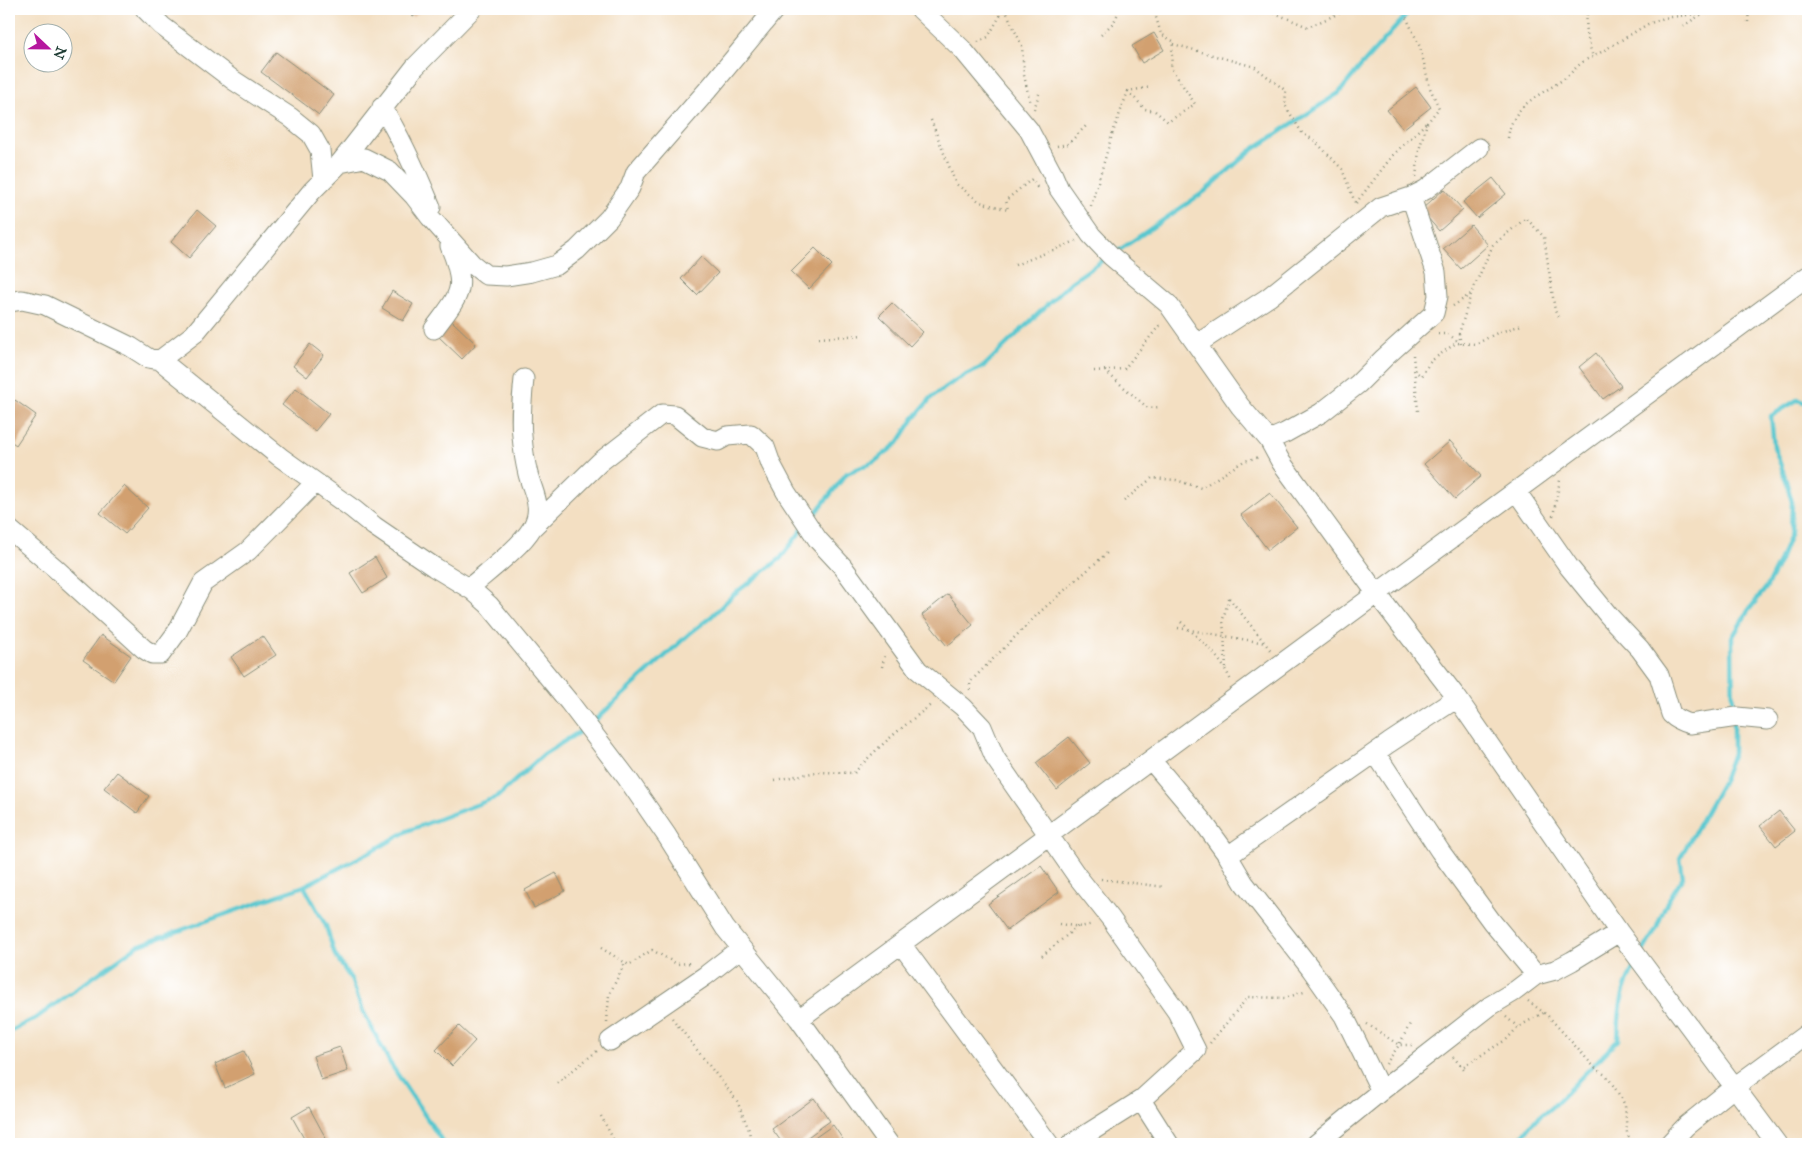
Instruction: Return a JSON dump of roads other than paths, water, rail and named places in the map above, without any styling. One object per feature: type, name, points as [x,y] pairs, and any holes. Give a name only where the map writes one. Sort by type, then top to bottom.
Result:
[{"type":"street","points":[[145,9],[162,26],[233,80],[290,117],[311,134],[320,150],[323,180]]},
{"type":"street","points":[[160,360],[194,334],[312,190],[340,163],[414,67],[472,9]]},
{"type":"street","points":[[340,163],[364,158],[390,172],[414,196],[476,267],[486,275],[506,276],[532,272],[557,265],[577,250],[620,203],[630,188],[636,172],[775,9]]},
{"type":"street","points":[[920,9],[962,50],[1028,130],[1059,189],[1092,235],[1111,256],[1168,304],[1240,406],[1268,440],[1281,462],[1377,594],[1457,698],[1619,932],[1733,1088],[1777,1144]]},
{"type":"street","points":[[382,107],[406,150],[445,233],[457,263],[461,284]]},
{"type":"street","points":[[1197,344],[1269,297],[1381,207],[1414,190],[1425,190],[1479,148]]},
{"type":"street","points":[[1268,440],[1285,433],[1320,413],[1358,384],[1434,313],[1438,296],[1436,272],[1414,190]]},
{"type":"street","points":[[434,329],[457,298],[461,284],[476,267]]},
{"type":"street","points":[[799,1019],[1808,276]]},
{"type":"street","points":[[9,302],[22,300],[44,305],[131,347],[148,358],[160,360],[239,425],[315,483],[434,567],[469,588],[489,605],[609,754],[667,836],[725,928],[799,1019],[889,1144]]},
{"type":"street","points":[[524,379],[521,412],[522,435],[528,471],[539,506],[532,528]]},
{"type":"street","points":[[469,588],[505,556],[600,462],[662,414],[675,415],[702,437],[718,441],[727,436],[751,434],[765,447],[771,464],[786,492],[818,540],[843,566],[918,670],[963,707],[982,727],[995,758],[1077,876],[1111,919],[1177,1012],[1196,1050],[1141,1100],[1070,1144]]},
{"type":"street","points":[[9,529],[144,649],[152,654],[161,654],[177,632],[203,583],[248,551],[315,483]]},
{"type":"street","points":[[1516,491],[1549,540],[1604,609],[1640,649],[1659,675],[1675,718],[1690,724],[1737,717],[1768,720]]},
{"type":"street","points":[[1228,856],[1457,698]]},
{"type":"street","points":[[1376,754],[1440,851],[1492,922],[1536,975]]},
{"type":"street","points":[[1151,760],[1204,823],[1228,856],[1244,883],[1311,969],[1344,1016],[1378,1085]]},
{"type":"street","points":[[1316,1144],[1378,1085],[1442,1045],[1490,1006],[1515,991],[1536,975],[1564,966],[1619,932]]},
{"type":"street","points":[[901,944],[1048,1144]]},
{"type":"street","points":[[610,1041],[662,1006],[741,948]]},
{"type":"street","points":[[1669,1144],[1686,1126],[1733,1088],[1808,1033]]},
{"type":"street","points":[[1141,1100],[1169,1144]]},
{"type":"waterway","points":[[1115,253],[1204,192],[1249,152],[1339,93],[1412,9]]},
{"type":"waterway","points":[[811,519],[847,473],[874,462],[898,443],[914,418],[932,397],[956,380],[984,366],[1071,282],[1106,258]]},
{"type":"waterway","points":[[1733,714],[1732,638],[1748,611],[1766,588],[1791,532],[1792,502],[1774,447],[1771,416],[1797,400],[1808,403]]},
{"type":"waterway","points":[[592,723],[734,594],[780,559],[804,527]]},
{"type":"waterway","points":[[1641,955],[1656,929],[1667,902],[1683,877],[1680,858],[1724,779],[1733,753],[1733,721]]},
{"type":"waterway","points":[[9,1032],[36,1018],[137,946],[304,886],[407,831],[497,797],[544,754],[584,729]]},
{"type":"waterway","points":[[304,886],[326,926],[335,955],[351,979],[362,1009],[390,1063],[444,1144]]},
{"type":"waterway","points":[[1517,1144],[1532,1123],[1554,1105],[1618,1040],[1621,1001],[1636,963]]}]
